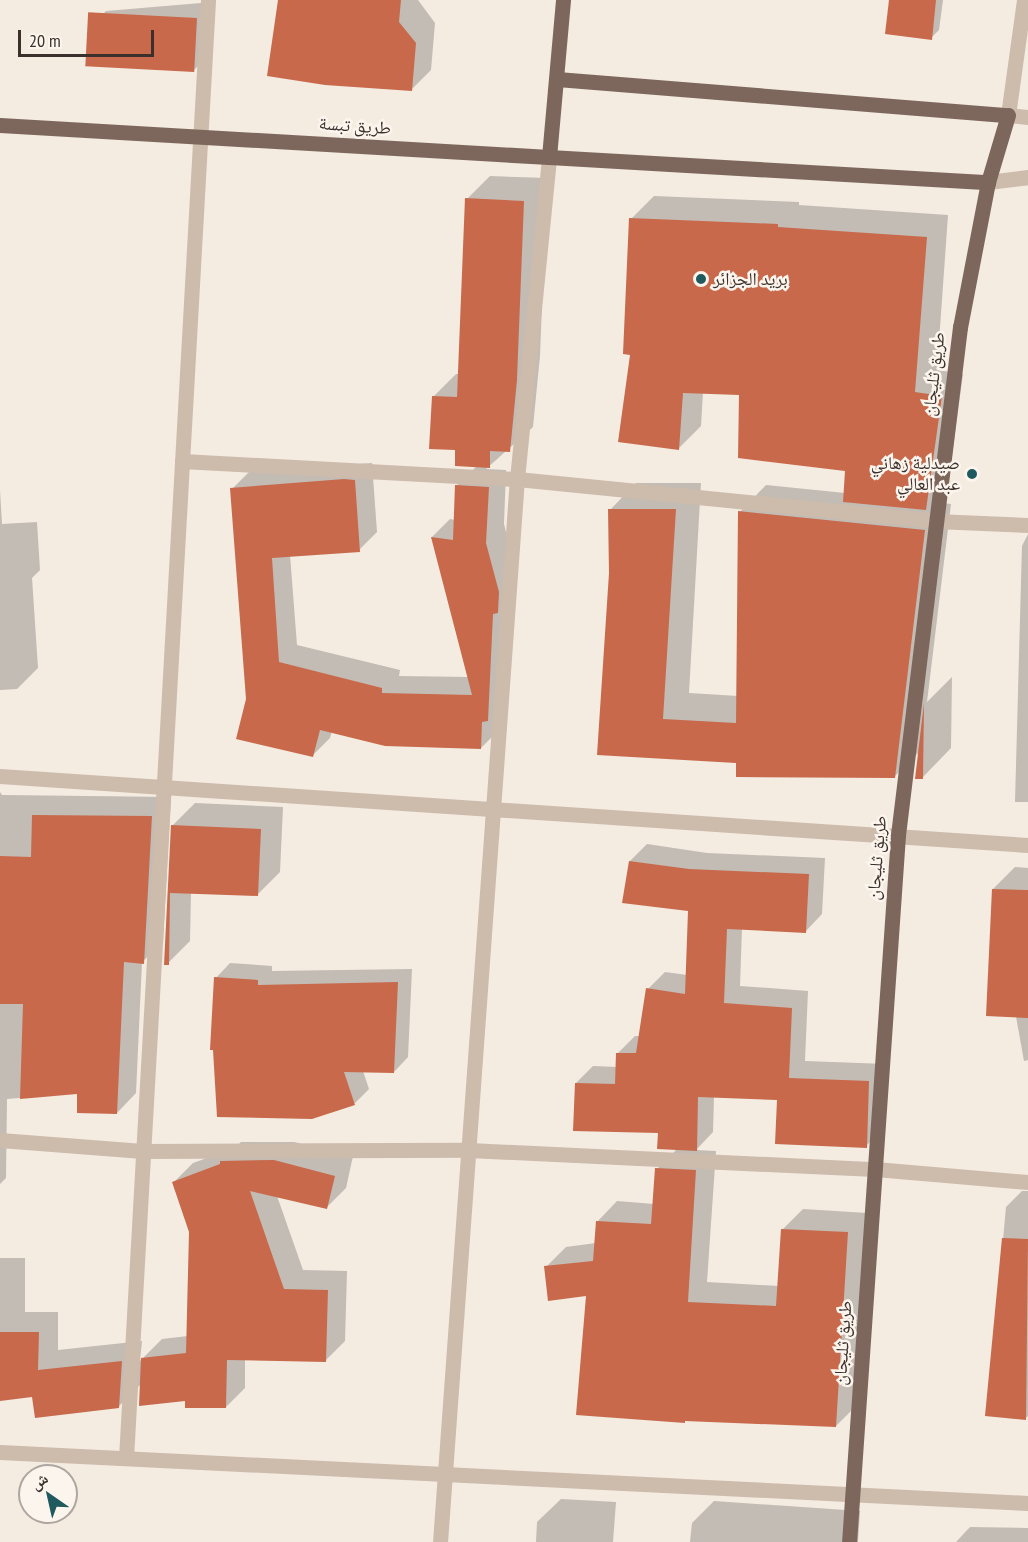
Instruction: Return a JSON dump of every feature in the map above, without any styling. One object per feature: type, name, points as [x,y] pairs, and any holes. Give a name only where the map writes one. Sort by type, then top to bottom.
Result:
[{"type":"main road","points":[[563,0],[549,157],[988,182]]},
{"type":"main road","points":[[557,80],[1008,115]]},
{"type":"main road","name":"طريق ثليجان","points":[[849,1542],[898,835],[960,327],[988,182],[1008,115]]},
{"type":"main road","name":"طريق تبسة","points":[[0,125],[549,157]]},
{"type":"street","points":[[126,1458],[208,0]]},
{"type":"street","points":[[1024,0],[1008,115],[1028,117]]},
{"type":"street","points":[[440,1542],[517,479],[549,157]]},
{"type":"street","points":[[988,182],[1028,177]]},
{"type":"street","points":[[182,461],[517,479],[935,521],[1028,525]]},
{"type":"street","points":[[0,776],[164,785],[1028,845]]},
{"type":"street","points":[[0,1140],[143,1151],[469,1150],[875,1169],[1028,1182]]},
{"type":"street","points":[[0,1452],[445,1476],[1028,1503]]},
{"type":"building","points":[[278,0],[401,0],[399,22],[416,43],[412,91],[325,85],[267,76]]},
{"type":"building","points":[[889,0],[936,0],[932,40],[885,34]]},
{"type":"building","points":[[88,12],[197,18],[194,72],[85,66]]},
{"type":"building","points":[[465,198],[524,201],[517,380],[510,452],[490,451],[490,468],[455,466],[455,450],[429,449],[432,396],[457,397]]},
{"type":"building","points":[[629,218],[778,224],[778,227],[927,237],[915,392],[942,396],[926,510],[843,502],[845,471],[738,458],[739,395],[683,393],[679,450],[618,442],[630,355],[623,354]]},
{"type":"building","points":[[355,480],[360,552],[272,558],[279,662],[382,688],[382,693],[472,695],[431,537],[453,540],[455,485],[489,487],[486,543],[499,592],[498,613],[493,614],[488,721],[482,722],[481,749],[385,746],[320,730],[313,757],[236,739],[246,699],[230,488]]},
{"type":"building","points":[[608,509],[676,509],[663,719],[736,723],[738,511],[925,530],[895,778],[736,777],[736,763],[597,755],[609,573]]},
{"type":"building","points":[[924,703],[923,779],[915,779]]},
{"type":"building","points":[[32,815],[152,816],[144,964],[124,962],[117,1114],[77,1113],[77,1094],[20,1099],[23,1004],[0,1004],[0,856],[31,857]]},
{"type":"building","points":[[171,825],[261,829],[258,896],[170,893],[169,965],[164,965]]},
{"type":"building","points":[[629,861],[689,869],[809,874],[806,933],[727,929],[724,1003],[792,1008],[789,1078],[869,1081],[867,1148],[775,1144],[777,1100],[698,1097],[697,1151],[657,1149],[658,1133],[573,1131],[575,1083],[615,1084],[616,1053],[636,1053],[646,988],[685,994],[688,911],[622,903]]},
{"type":"building","points":[[992,889],[1028,890],[1028,1018],[986,1016]]},
{"type":"building","points":[[214,977],[258,980],[258,985],[398,982],[394,1073],[344,1072],[355,1105],[312,1119],[217,1117],[213,1050],[210,1050]]},
{"type":"building","points":[[274,1160],[335,1176],[327,1209],[250,1191],[284,1289],[328,1290],[326,1362],[227,1360],[226,1408],[185,1408],[185,1401],[139,1406],[141,1358],[186,1353],[189,1232],[172,1182],[220,1164],[220,1161]]},
{"type":"building","points":[[655,1168],[696,1170],[688,1302],[776,1306],[781,1229],[848,1232],[836,1427],[685,1421],[685,1423],[576,1415],[586,1296],[548,1301],[544,1266],[593,1261],[596,1221],[651,1224]]},
{"type":"building","points":[[1002,1238],[1028,1239],[1026,1420],[985,1416]]},
{"type":"building","points":[[0,1332],[39,1332],[38,1370],[122,1361],[119,1408],[35,1418],[32,1397],[0,1401]]},
{"type":"place","name":"بريد الجزائر","points":[[701,279]]},
{"type":"place","name":"صيدلية زهاني عبد العالي","points":[[972,474]]}]
